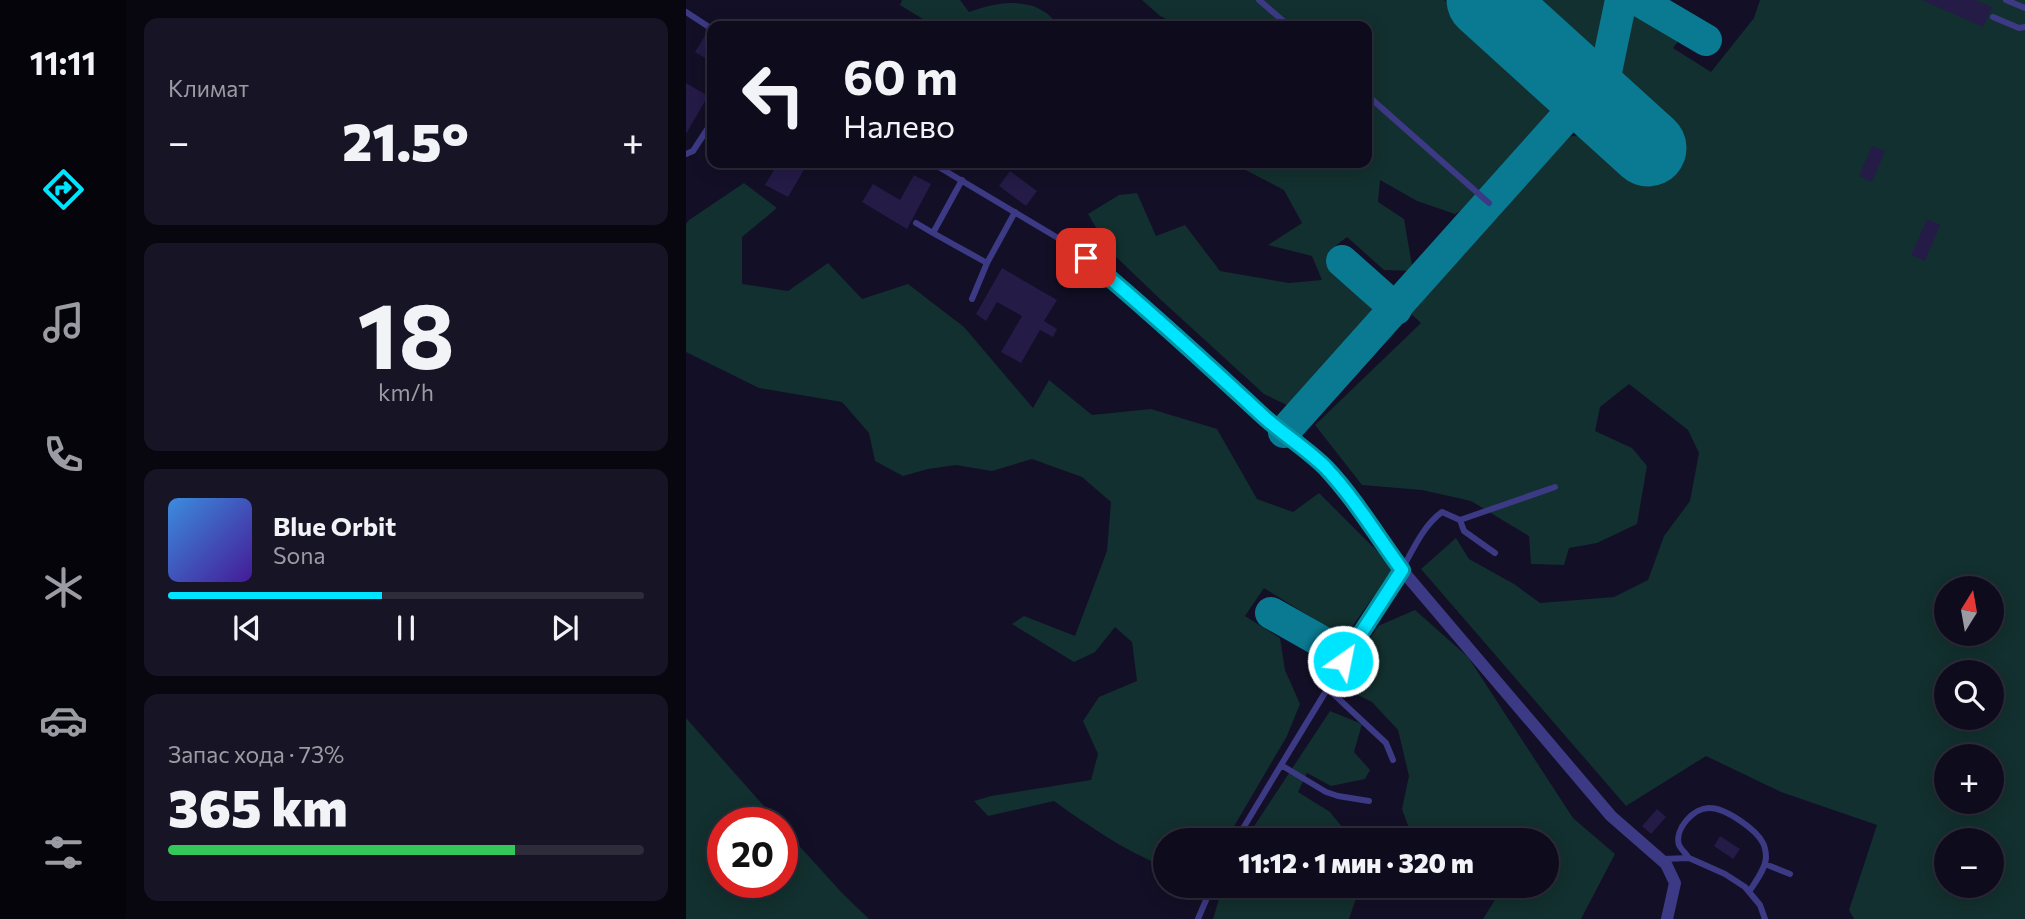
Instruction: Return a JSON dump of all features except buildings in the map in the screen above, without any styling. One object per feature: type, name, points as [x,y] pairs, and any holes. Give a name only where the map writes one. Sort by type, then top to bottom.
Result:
[{"type":"street","points":[[1402,570],[1611,816],[1666,864],[1675,883],[1667,919]]},
{"type":"lane","points":[[1259,0],[1283,21]]},
{"type":"lane","points":[[2006,0],[2025,8]]},
{"type":"lane","points":[[686,12],[707,26]]},
{"type":"lane","points":[[1993,18],[2020,28],[2025,27]]},
{"type":"lane","points":[[1372,99],[1489,203]]},
{"type":"lane","points":[[686,154],[693,151],[707,130]]},
{"type":"lane","points":[[941,168],[1068,244],[1131,296],[1270,422],[1324,467],[1346,491],[1402,570]]},
{"type":"lane","points":[[933,233],[962,180]]},
{"type":"lane","points":[[972,299],[986,263],[1015,212]]},
{"type":"lane","points":[[916,223],[986,263]]},
{"type":"lane","points":[[1243,828],[1432,519],[1442,512],[1461,520],[1555,487]]},
{"type":"lane","points":[[1461,520],[1464,531],[1495,553]]},
{"type":"lane","points":[[1327,688],[1386,743],[1393,760]]},
{"type":"lane","points":[[1281,765],[1326,792],[1369,801]]},
{"type":"lane","points":[[1689,858],[1679,846],[1679,836],[1689,817],[1710,807],[1728,813],[1747,825],[1763,842],[1765,864],[1749,892]]},
{"type":"lane","points":[[1661,859],[1689,858],[1725,873],[1745,887],[1760,905],[1765,919]]},
{"type":"lane","points":[[1765,864],[1790,874]]},
{"type":"lane","points":[[1198,919],[1207,898]]},
{"type":"green space","points":[[902,0],[960,0],[969,12],[1016,3],[1033,6],[1054,21],[926,21],[900,5]]},
{"type":"green space","points":[[1142,0],[1444,0],[1545,91],[1551,117],[1498,171],[1494,191],[1455,214],[1417,201],[1380,180],[1378,202],[1404,219],[1413,271],[1384,270],[1347,237],[1329,251],[1326,265],[1341,278],[1364,288],[1378,305],[1366,319],[1367,329],[1318,390],[1291,407],[1264,394],[1161,300],[1110,251],[1088,214],[1119,195],[1137,193],[1156,236],[1185,225],[1220,271],[1289,283],[1322,280],[1312,256],[1268,245],[1302,223],[1284,190],[1242,168],[1372,168],[1372,21],[1170,21],[1160,16]]},
{"type":"green space","points":[[1526,0],[1610,0],[1612,6],[1601,48],[1590,58]]},
{"type":"green space","points":[[1760,0],[2025,0],[2025,919],[1854,919],[1849,910],[1877,825],[1781,792],[1706,756],[1626,806],[1421,569],[1456,538],[1469,559],[1514,584],[1540,603],[1614,597],[1648,580],[1664,536],[1690,501],[1699,453],[1688,430],[1629,384],[1600,407],[1595,431],[1632,448],[1647,466],[1637,524],[1597,543],[1569,548],[1564,565],[1531,564],[1529,536],[1471,501],[1422,490],[1362,485],[1315,425],[1421,323],[1409,312],[1565,137],[1590,134],[1635,171],[1670,132],[1612,79],[1625,13],[1637,6],[1683,35],[1673,48],[1711,72],[1754,18]]},
{"type":"green space","points":[[744,183],[777,208],[742,237],[742,284],[788,291],[828,263],[862,299],[908,284],[964,327],[1033,408],[1049,380],[1092,415],[1151,409],[1217,429],[1257,499],[1293,512],[1319,493],[1394,568],[1344,638],[1264,588],[1245,616],[1280,638],[1285,670],[1300,704],[1287,736],[1233,828],[1153,828],[1153,862],[1108,838],[1054,801],[988,816],[974,801],[1091,780],[1098,754],[1083,721],[1099,697],[1137,681],[1132,642],[1115,627],[1095,652],[1074,662],[1012,624],[1024,616],[1075,636],[1107,551],[1111,502],[1082,477],[1032,459],[992,471],[956,465],[903,476],[875,461],[869,433],[842,402],[759,388],[686,352],[686,224]]},
{"type":"green space","points":[[1415,610],[1468,657],[1573,818],[1615,854],[1581,919],[1483,919],[1496,898],[1559,898],[1559,828],[1409,828],[1402,809],[1409,776],[1398,730],[1372,702],[1350,691],[1349,674],[1378,626]]},
{"type":"green space","points":[[1330,711],[1362,724],[1354,752],[1370,770],[1365,779],[1331,786],[1307,773],[1298,792],[1330,812],[1343,828],[1253,828]]},
{"type":"green space","points":[[686,718],[765,807],[707,807],[707,898],[798,898],[798,845],[869,919],[686,919]]},
{"type":"green space","points":[[1219,898],[1356,898],[1349,919],[1213,919]]},
{"type":"taxiway","points":[[1284,432],[1606,72],[1621,0]]},
{"type":"taxiway","points":[[1638,0],[1706,40]]},
{"type":"taxiway","points":[[1342,261],[1396,309]]},
{"type":"taxiway","points":[[1271,613],[1347,656]]},
{"type":"runway","points":[[1485,0],[1648,148]]},
{"type":"route","points":[[1086,258],[1324,467],[1346,491],[1402,570],[1343,661]]}]
